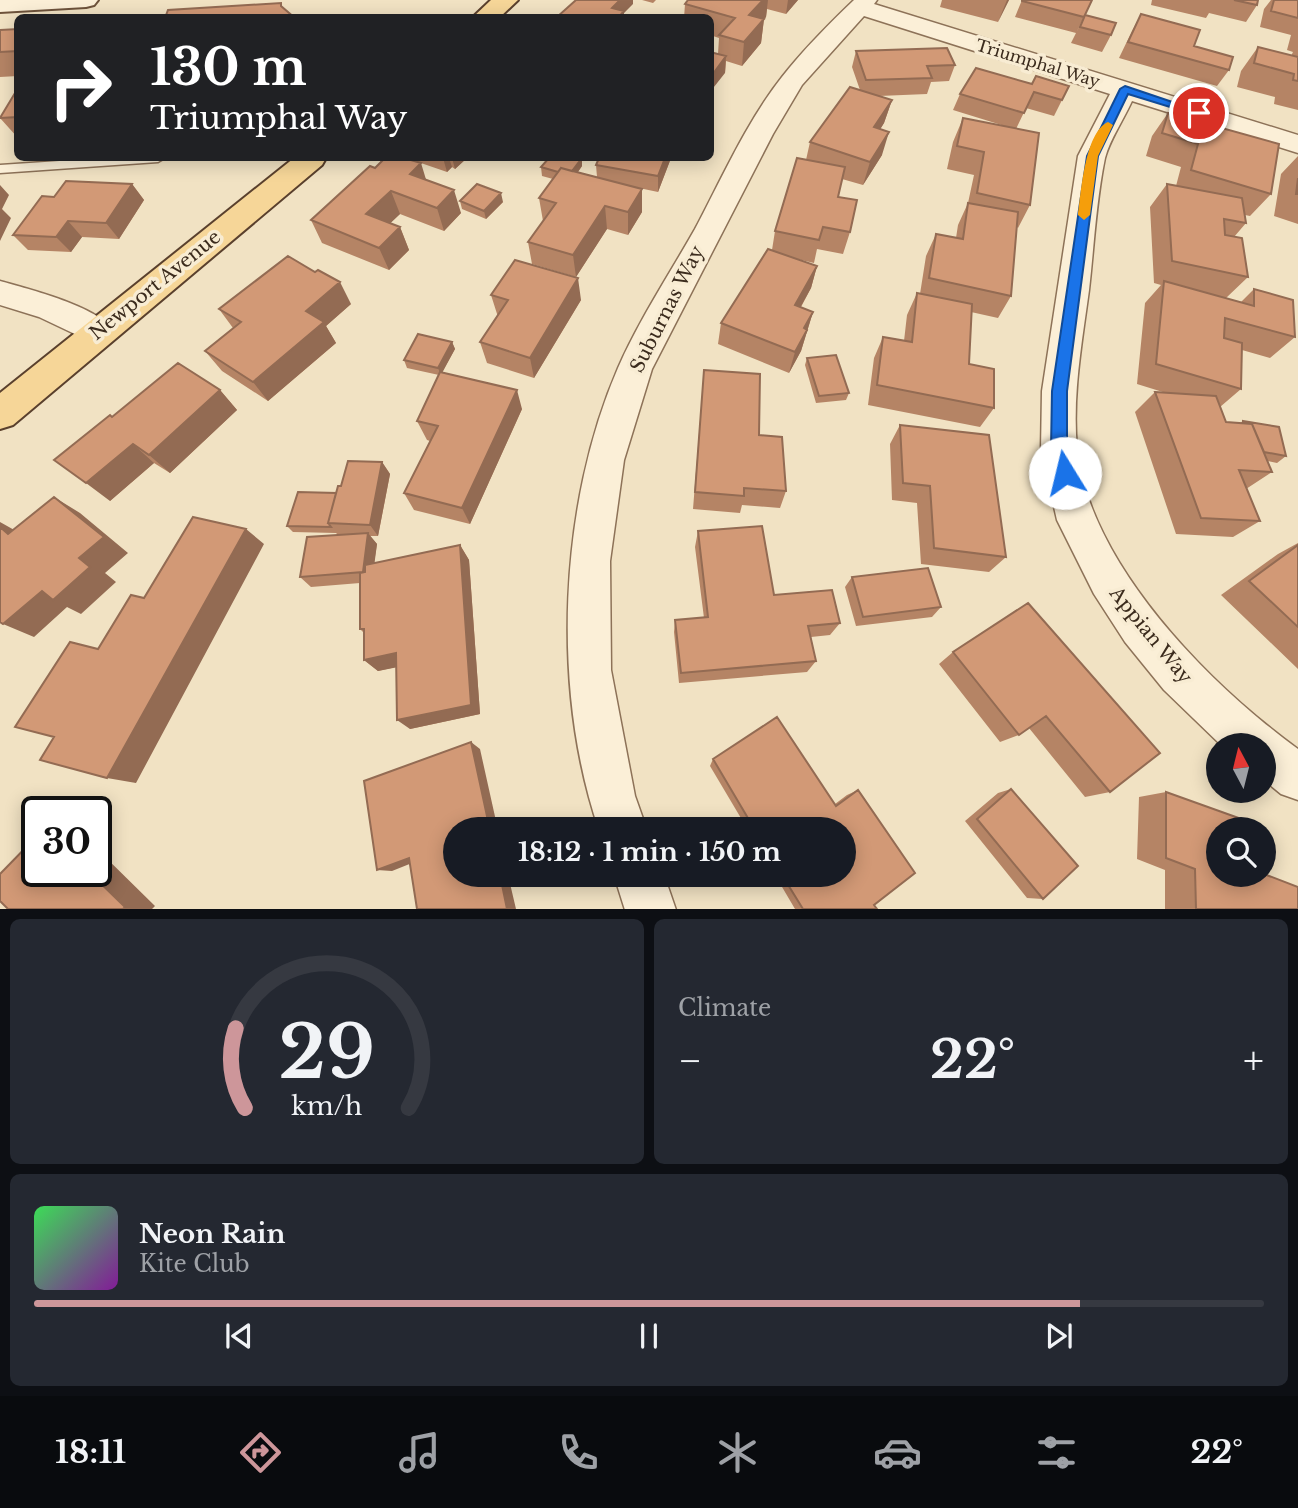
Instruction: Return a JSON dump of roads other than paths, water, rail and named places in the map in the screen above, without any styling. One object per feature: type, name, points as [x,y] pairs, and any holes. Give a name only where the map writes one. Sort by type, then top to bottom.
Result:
[{"type":"main road","points":[[489,14],[506,0]]},
{"type":"main road","name":"Newport Avenue","points":[[0,414],[308,161]]},
{"type":"street","points":[[4,3],[86,0]]},
{"type":"street","name":"Triumphal Way","points":[[862,4],[1298,144]]},
{"type":"street","name":"Suburnas Way","points":[[618,817],[611,796],[589,670],[590,561],[606,460],[635,369],[760,134],[791,82],[862,4]]},
{"type":"street","name":"Appian Way","points":[[1125,89],[1093,156],[1059,391],[1059,450],[1076,520],[1108,580],[1140,627],[1179,675],[1242,733]]},
{"type":"street","points":[[0,293],[51,308],[98,332]]},
{"type":"street","points":[[1276,761],[1298,777]]},
{"type":"street","points":[[643,887],[651,909]]},
{"type":"lane","points":[[0,169],[115,161]]}]
